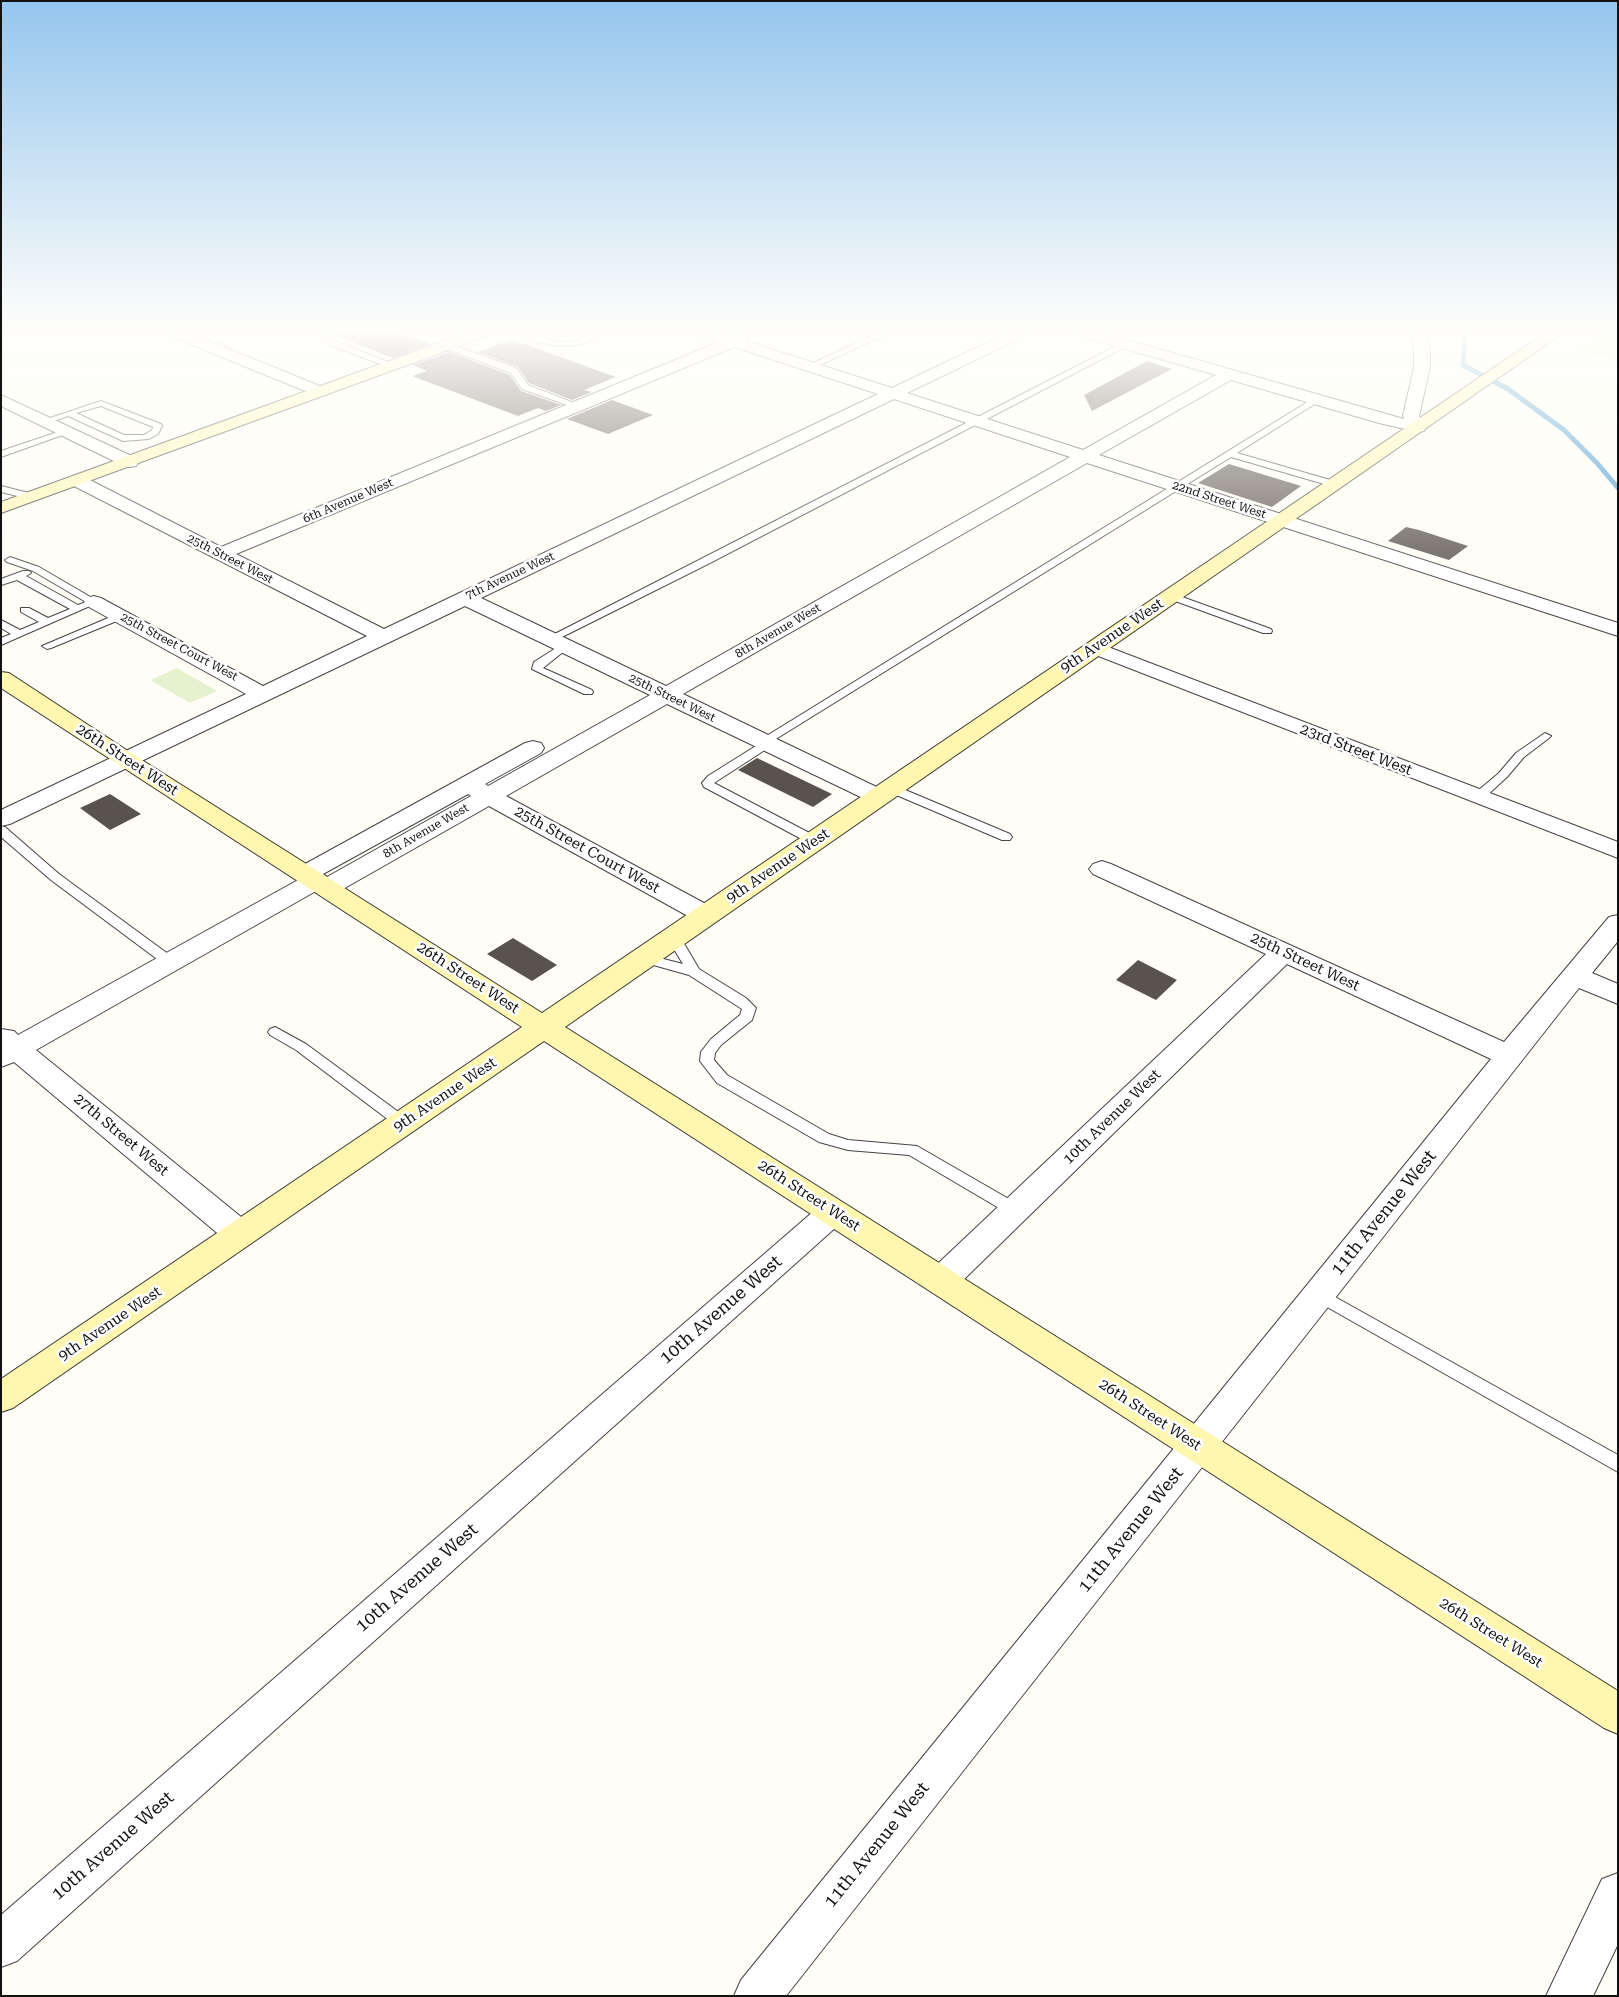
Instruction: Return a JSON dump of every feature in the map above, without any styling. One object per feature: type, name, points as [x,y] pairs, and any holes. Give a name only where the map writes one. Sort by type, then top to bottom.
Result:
[{"type":"street","points":[[56,426],[130,462]]},
{"type":"street","points":[[1,508],[228,426]]},
{"type":"street","name":"6th Avenue West","points":[[220,554],[529,426]]},
{"type":"street","name":"7th Avenue West","points":[[1,819],[825,426]]},
{"type":"street","name":"22nd Street West","points":[[991,426],[1618,630]]},
{"type":"street","name":"8th Avenue West","points":[[6,1047],[170,962],[478,790],[665,695],[1125,426]]},
{"type":"street","name":"9th Avenue West","points":[[1,1398],[1418,426]]},
{"type":"street","name":"8th Avenue West","points":[[578,723],[645,685],[1076,454]]},
{"type":"street","name":"25th Street West","points":[[78,481],[384,637]]},
{"type":"street","name":"25th Street West","points":[[465,598],[766,743],[885,793]]},
{"type":"street","name":"25th Street Court West","points":[[86,605],[120,616],[262,694]]},
{"type":"street","name":"23rd Street West","points":[[1095,648],[1618,851]]},
{"type":"street","name":"26th Street West","points":[[1,678],[126,760],[1618,1714]]},
{"type":"street","name":"8th Avenue West","points":[[478,790],[552,737]]},
{"type":"street","name":"25th Street Court West","points":[[478,790],[706,915]]},
{"type":"street","name":"25th Street West","points":[[1102,868],[1509,1056]]},
{"type":"street","name":"11th Avenue West","points":[[757,1996],[1509,1056],[1618,923]]},
{"type":"street","name":"10th Avenue West","points":[[941,1281],[1284,952]]},
{"type":"street","points":[[1575,976],[1618,995]]},
{"type":"street","name":"27th Street West","points":[[6,1047],[240,1234]]},
{"type":"street","name":"10th Avenue West","points":[[1,1945],[833,1212]]},
{"type":"street","points":[[1569,1996],[1618,1895]]},
{"type":"lane","points":[[1,454],[72,426]]},
{"type":"lane","points":[[96,426],[123,438],[146,437],[155,432],[158,426]]},
{"type":"lane","points":[[588,692],[537,669],[538,664],[557,642],[704,563],[970,426]]},
{"type":"lane","points":[[814,841],[710,788],[708,783],[712,778],[766,743],[1275,426]]},
{"type":"lane","points":[[1230,454],[1334,484]]},
{"type":"lane","points":[[1,489],[34,497]]},
{"type":"lane","points":[[10,560],[36,569],[86,605]]},
{"type":"lane","points":[[1,582],[36,569]]},
{"type":"lane","points":[[18,576],[86,605]]},
{"type":"lane","points":[[1171,596],[1267,631]]},
{"type":"lane","points":[[1,642],[86,605]]},
{"type":"lane","points":[[25,610],[47,622]]},
{"type":"lane","points":[[47,646],[120,616]]},
{"type":"lane","points":[[1,624],[19,634]]},
{"type":"lane","points":[[1478,797],[1503,775],[1520,755],[1545,736]]},
{"type":"lane","points":[[885,793],[1006,837]]},
{"type":"lane","points":[[1,830],[55,877],[170,962]]},
{"type":"lane","points":[[674,938],[694,972]]},
{"type":"lane","points":[[644,958],[694,972],[749,1008],[747,1017],[716,1042],[708,1052],[706,1061],[722,1079],[824,1138],[848,1146],[912,1150],[1015,1210]]},
{"type":"lane","points":[[275,1032],[301,1047],[402,1124]]},
{"type":"lane","points":[[1320,1294],[1618,1464]]},
{"type":"green space","points":[[177,668],[217,691],[190,703],[150,680]]},
{"type":"building","points":[[587,426],[626,426],[608,434]]},
{"type":"building","points":[[1229,464],[1301,486],[1272,507],[1198,483]]},
{"type":"building","points":[[1406,527],[1468,546],[1449,560],[1388,541]]},
{"type":"building","points":[[757,758],[832,794],[813,807],[738,770]]},
{"type":"building","points":[[110,794],[141,814],[110,830],[80,808]]},
{"type":"building","points":[[513,938],[557,965],[532,981],[487,954]]},
{"type":"building","points":[[1138,960],[1177,980],[1156,1000],[1116,980]]},
{"type":"waterway","points":[[1559,426],[1597,463],[1618,488]]}]
